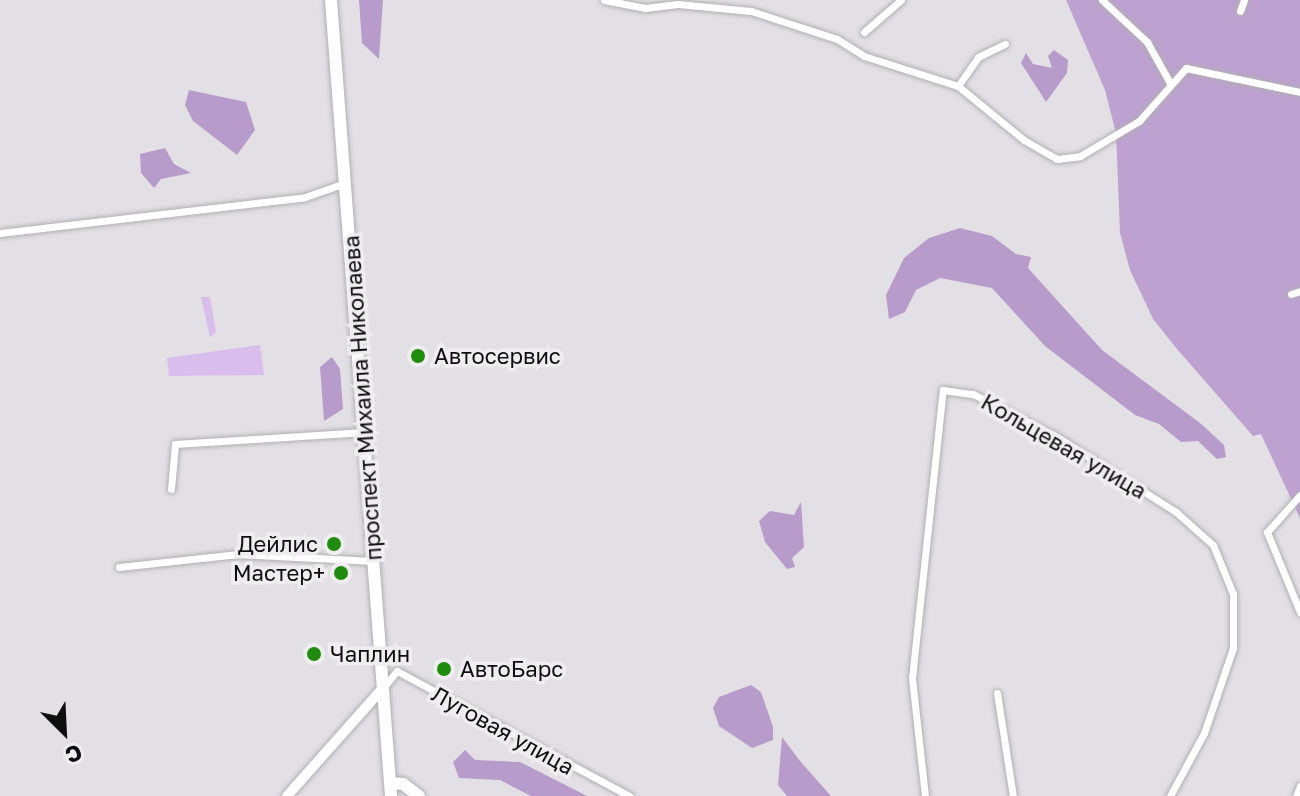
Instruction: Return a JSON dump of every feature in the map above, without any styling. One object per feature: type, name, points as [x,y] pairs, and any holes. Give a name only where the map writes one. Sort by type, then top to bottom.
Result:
[{"type":"main road","name":"проспект Михаила Николаева","points":[[331,0],[391,789]]},
{"type":"main road","points":[[287,796],[383,688]]},
{"type":"main road","points":[[391,789],[403,784],[419,796]]},
{"type":"street","points":[[604,0],[645,8],[678,4],[751,11],[958,86],[1044,154],[1067,160],[1139,121],[1170,83],[1195,67],[1284,92],[1300,92]]},
{"type":"street","points":[[864,32],[901,0]]},
{"type":"street","points":[[1102,0],[1147,42],[1170,83]]},
{"type":"street","points":[[1240,11],[1244,0]]},
{"type":"street","points":[[958,86],[978,57],[1005,44]]},
{"type":"street","points":[[0,233],[305,197],[346,183]]},
{"type":"street","points":[[1291,294],[1300,291]]},
{"type":"street","name":"Кольцевая улица","points":[[925,796],[912,678],[943,390],[973,394],[1057,437],[1176,512],[1213,545],[1233,594],[1233,648],[1204,733],[1170,796]]},
{"type":"street","points":[[171,489],[175,444],[365,432]]},
{"type":"street","points":[[1300,495],[1267,532],[1274,559],[1300,612]]},
{"type":"street","points":[[119,567],[238,554],[374,561]]},
{"type":"street","name":"Луговая улица","points":[[383,688],[397,671],[629,796]]},
{"type":"street","points":[[997,693],[1013,796]]},
{"type":"street","points":[[1296,796],[1300,786]]},
{"type":"shaded area","points":[[359,0],[383,0],[379,59],[362,43]]},
{"type":"shaded area","points":[[1066,0],[1300,0],[1300,518],[1261,434],[1253,436],[1153,319],[1130,270],[1120,233],[1116,133],[1105,90]]},
{"type":"shaded area","points":[[1054,50],[1068,60],[1067,73],[1046,102],[1021,63],[1026,53],[1033,64],[1052,68],[1048,56]]},
{"type":"shaded area","points":[[189,90],[246,102],[255,130],[237,155],[193,121],[185,105]]},
{"type":"shaded area","points":[[165,148],[174,164],[191,173],[161,179],[154,188],[141,173],[140,154]]},
{"type":"shaded area","points":[[960,228],[992,236],[1016,254],[1031,257],[1028,268],[1102,350],[1200,423],[1224,445],[1226,457],[1217,459],[1198,441],[1181,442],[1159,424],[1135,415],[1045,346],[992,288],[940,278],[916,290],[905,312],[889,319],[886,295],[904,258],[929,238]]},
{"type":"shaded area","points":[[201,297],[210,297],[216,332],[210,337]]},
{"type":"shaded area","points":[[260,345],[264,375],[169,376],[167,358]]},
{"type":"shaded area","points":[[332,357],[340,369],[343,409],[324,421],[320,367]]},
{"type":"shaded area","points":[[801,502],[804,547],[792,558],[795,567],[787,569],[765,542],[759,521],[770,511],[794,515]]},
{"type":"shaded area","points":[[751,685],[761,692],[773,727],[773,740],[752,748],[719,726],[713,708],[719,697]]},
{"type":"shaded area","points":[[782,737],[831,796],[787,796],[778,785]]},
{"type":"shaded area","points":[[465,750],[475,760],[520,762],[587,796],[531,796],[500,780],[459,778],[453,762]]},
{"type":"place","name":"Автосервис","points":[[418,356]]},
{"type":"place","name":"Дейлис","points":[[334,544]]},
{"type":"place","name":"Мастер+","points":[[341,573]]},
{"type":"place","name":"Чаплин","points":[[314,654]]},
{"type":"place","name":"АвтоБарс","points":[[444,669]]}]
